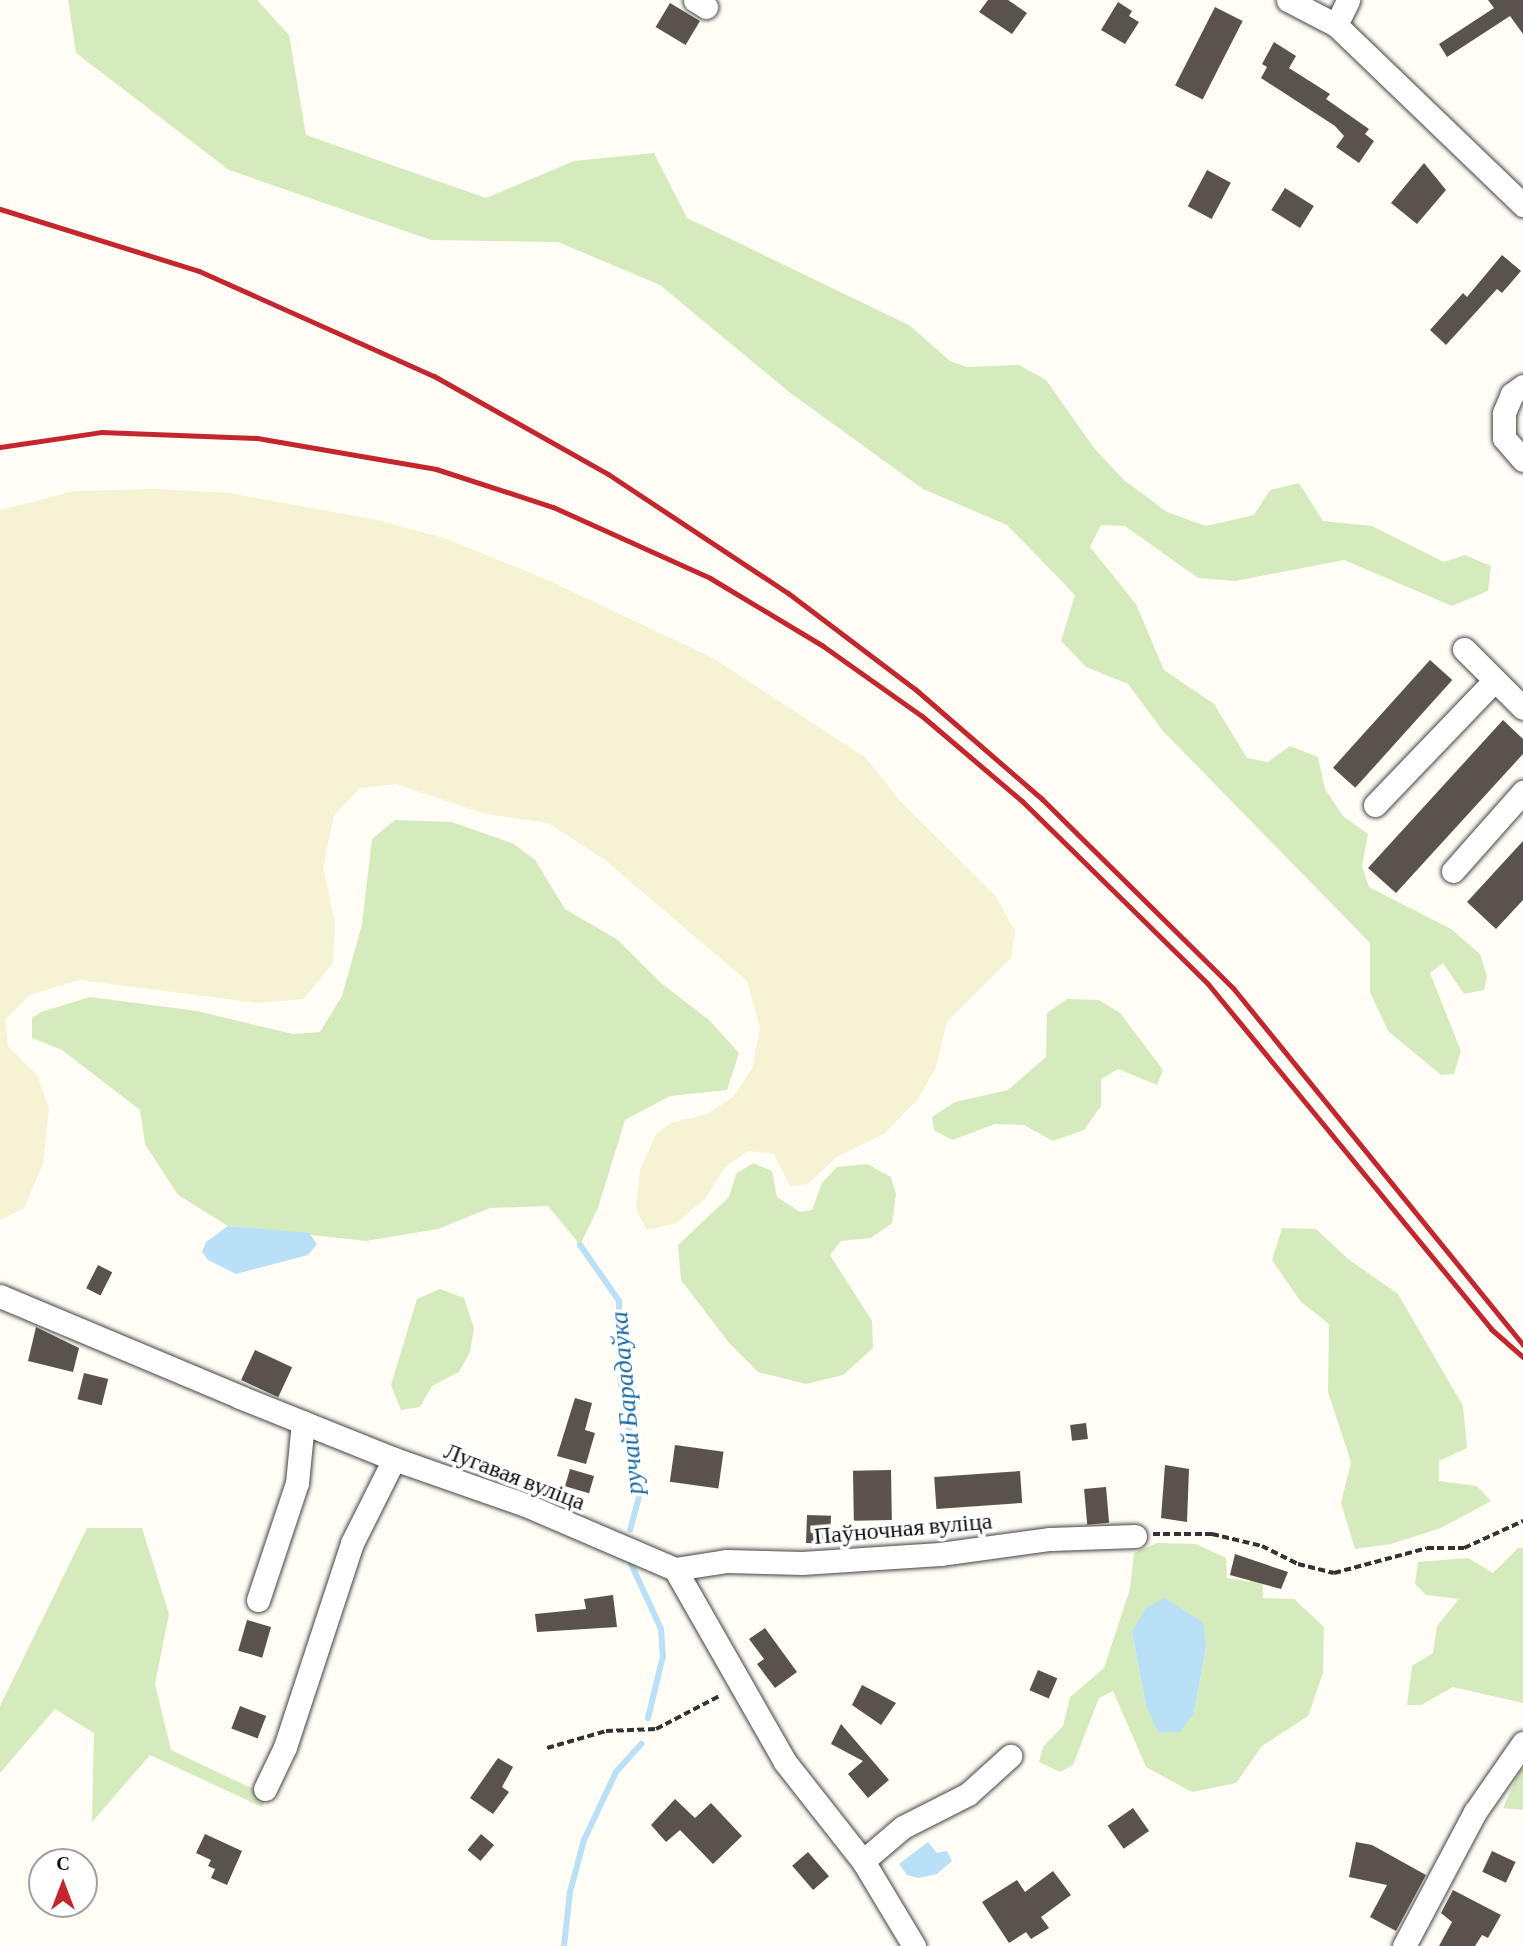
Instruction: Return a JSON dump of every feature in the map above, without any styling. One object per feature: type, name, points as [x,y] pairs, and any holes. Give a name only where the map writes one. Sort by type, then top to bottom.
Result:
[{"type":"street","points":[[1288,0],[1336,25],[1523,205]]},
{"type":"street","points":[[1336,25],[1348,0]]},
{"type":"street","points":[[1523,386],[1512,394],[1504,413],[1504,438],[1523,460]]},
{"type":"street","points":[[1464,649],[1523,708]]},
{"type":"street","points":[[1376,805],[1495,680]]},
{"type":"street","points":[[1453,871],[1523,792]]},
{"type":"street","name":"Лугавая вуліца","points":[[0,1296],[394,1459],[528,1506],[675,1569]]},
{"type":"street","points":[[258,1600],[297,1483],[303,1422]]},
{"type":"street","points":[[265,1789],[285,1747],[352,1543],[394,1459]]},
{"type":"street","name":"Паўночная вуліца","points":[[675,1569],[727,1562],[802,1563],[940,1554],[1050,1539],[1135,1536]]},
{"type":"street","points":[[675,1569],[738,1686],[786,1762],[863,1861],[914,1946]]},
{"type":"street","points":[[1404,1946],[1475,1812],[1523,1743]]},
{"type":"street","points":[[863,1861],[903,1827],[968,1794],[1010,1756]]},
{"type":"path","points":[[1135,1536],[1212,1534],[1262,1546],[1298,1564],[1334,1573],[1427,1548],[1464,1548],[1523,1521]]},
{"type":"path","points":[[547,1748],[606,1731],[656,1729],[738,1686]]},
{"type":"shaded area","points":[[154,489],[229,493],[377,520],[444,538],[543,578],[713,658],[866,758],[901,802],[995,895],[1015,931],[1011,958],[947,1022],[936,1067],[918,1099],[884,1134],[838,1156],[808,1184],[790,1186],[774,1154],[748,1151],[725,1167],[705,1199],[676,1223],[647,1230],[636,1210],[640,1170],[656,1134],[671,1123],[707,1114],[734,1096],[752,1069],[760,1028],[747,981],[605,860],[548,823],[486,814],[396,784],[360,788],[334,815],[323,868],[335,923],[333,963],[304,999],[258,1003],[80,980],[30,995],[5,1020],[8,1046],[37,1075],[49,1108],[43,1164],[24,1208],[0,1220],[0,510],[74,491]]},
{"type":"green space","points":[[68,0],[257,0],[289,35],[306,135],[486,198],[574,161],[654,153],[687,218],[909,325],[950,361],[967,367],[1019,365],[1046,380],[1094,448],[1124,480],[1167,512],[1206,526],[1254,515],[1270,490],[1299,483],[1323,521],[1372,526],[1444,562],[1465,555],[1491,566],[1488,591],[1452,606],[1344,560],[1235,581],[1198,578],[1125,526],[1101,525],[1090,547],[1136,604],[1164,670],[1214,704],[1247,758],[1268,762],[1290,746],[1318,757],[1325,789],[1343,816],[1368,834],[1362,866],[1369,887],[1451,929],[1480,954],[1487,977],[1484,990],[1464,994],[1443,963],[1430,973],[1461,1051],[1454,1074],[1441,1075],[1388,1031],[1370,992],[1370,943],[1163,731],[1128,684],[1086,667],[1061,641],[1075,595],[1007,525],[923,489],[789,392],[660,285],[558,242],[431,240],[229,170],[76,53]]},
{"type":"green space","points":[[395,820],[452,822],[514,844],[535,860],[565,909],[618,940],[661,983],[709,1020],[739,1053],[727,1090],[670,1096],[625,1120],[598,1208],[580,1245],[548,1206],[490,1208],[438,1229],[366,1241],[228,1226],[178,1195],[145,1144],[140,1110],[62,1050],[32,1038],[32,1018],[41,1012],[90,997],[197,1011],[293,1034],[320,1032],[342,996],[362,924],[372,839]]},
{"type":"green space","points":[[1067,999],[1099,1000],[1120,1013],[1163,1070],[1157,1085],[1118,1069],[1101,1079],[1101,1106],[1084,1130],[1053,1141],[1024,1125],[995,1124],[952,1140],[934,1130],[932,1117],[955,1102],[1008,1090],[1046,1057],[1047,1013]]},
{"type":"green space","points":[[753,1163],[772,1171],[777,1197],[800,1212],[812,1210],[822,1183],[837,1167],[867,1164],[891,1177],[896,1194],[892,1223],[871,1238],[841,1241],[830,1255],[872,1321],[873,1348],[843,1375],[806,1384],[758,1372],[730,1344],[681,1280],[678,1245],[729,1197],[736,1174]]},
{"type":"green space","points":[[1282,1228],[1316,1229],[1348,1259],[1398,1294],[1463,1406],[1467,1448],[1439,1461],[1439,1481],[1477,1486],[1491,1501],[1441,1528],[1391,1544],[1355,1549],[1341,1503],[1351,1462],[1328,1392],[1329,1324],[1301,1302],[1272,1260]]},
{"type":"green space","points":[[440,1289],[464,1298],[474,1328],[470,1352],[459,1372],[432,1386],[420,1407],[401,1410],[391,1385],[417,1299]]},
{"type":"green space","points":[[87,1528],[142,1528],[169,1614],[155,1684],[171,1750],[268,1796],[262,1807],[150,1755],[92,1822],[94,1733],[55,1709],[0,1773],[0,1706]]},
{"type":"green space","points":[[1157,1543],[1196,1544],[1226,1558],[1227,1578],[1250,1582],[1253,1572],[1262,1572],[1263,1598],[1294,1599],[1324,1627],[1323,1673],[1308,1716],[1262,1746],[1236,1783],[1192,1792],[1146,1767],[1113,1691],[1099,1698],[1073,1765],[1060,1772],[1039,1762],[1043,1747],[1063,1726],[1070,1697],[1104,1668],[1130,1589],[1134,1553]],"holes":[[[1132,1632],[1206,1647],[1194,1713],[1146,1706]]]},
{"type":"green space","points":[[1518,1548],[1523,1548],[1523,1703],[1453,1687],[1421,1705],[1407,1705],[1412,1666],[1433,1653],[1437,1626],[1459,1599],[1426,1595],[1415,1584],[1418,1562],[1468,1558],[1493,1573]]},
{"type":"green space","points":[[1523,1768],[1523,1810],[1503,1808],[1520,1770]]},
{"type":"water","points":[[228,1226],[309,1233],[317,1244],[308,1255],[236,1274],[208,1260],[202,1252],[206,1242]]},
{"type":"water","points":[[1164,1598],[1203,1622],[1206,1647],[1194,1713],[1180,1732],[1158,1732],[1146,1706],[1132,1632],[1146,1608]]},
{"type":"water","points":[[928,1842],[937,1853],[947,1851],[952,1861],[937,1874],[919,1878],[907,1875],[899,1864]]},
{"type":"building","points":[[988,0],[1008,0],[1027,13],[1012,34],[979,12]]},
{"type":"building","points":[[1488,0],[1523,0],[1523,34],[1510,16],[1447,57],[1439,44],[1494,8]]},
{"type":"building","points":[[1118,2],[1132,11],[1129,16],[1139,22],[1125,44],[1101,30]]},
{"type":"building","points":[[670,3],[700,21],[686,45],[656,27]]},
{"type":"building","points":[[1215,7],[1243,21],[1203,99],[1175,85]]},
{"type":"building","points":[[1274,42],[1296,56],[1289,68],[1330,94],[1326,99],[1369,129],[1365,134],[1374,141],[1359,163],[1336,147],[1344,136],[1335,126],[1261,78],[1267,67],[1262,64]]},
{"type":"building","points":[[1424,163],[1446,190],[1417,224],[1391,203]]},
{"type":"building","points":[[1207,170],[1231,183],[1212,219],[1188,206]]},
{"type":"building","points":[[1285,188],[1314,206],[1300,228],[1271,210]]},
{"type":"building","points":[[1502,255],[1521,271],[1502,293],[1497,289],[1446,345],[1430,330],[1463,293],[1467,297]]},
{"type":"building","points":[[1430,660],[1452,680],[1355,788],[1333,768]]},
{"type":"building","points":[[1503,720],[1523,739],[1523,754],[1396,893],[1368,868]]},
{"type":"building","points":[[1523,841],[1523,900],[1496,929],[1467,902]]},
{"type":"building","points":[[98,1265],[112,1272],[100,1295],[86,1288]]},
{"type":"building","points":[[36,1327],[79,1348],[73,1372],[28,1361]]},
{"type":"building","points":[[255,1350],[292,1367],[278,1397],[241,1380]]},
{"type":"building","points":[[84,1373],[108,1379],[102,1405],[77,1399]]},
{"type":"building","points":[[575,1398],[592,1403],[585,1430],[595,1433],[586,1464],[557,1456]]},
{"type":"building","points":[[1086,1423],[1088,1439],[1072,1441],[1070,1425]]},
{"type":"building","points":[[675,1445],[724,1452],[718,1488],[670,1482]]},
{"type":"building","points":[[1165,1465],[1189,1469],[1187,1522],[1161,1518]]},
{"type":"building","points":[[570,1469],[594,1476],[589,1493],[565,1486]]},
{"type":"building","points":[[891,1470],[892,1520],[854,1521],[853,1471]]},
{"type":"building","points":[[1020,1471],[1022,1503],[936,1509],[934,1477]]},
{"type":"building","points":[[1106,1487],[1109,1523],[1087,1525],[1084,1489]]},
{"type":"building","points":[[807,1515],[831,1516],[830,1544],[806,1543]]},
{"type":"building","points":[[1235,1554],[1288,1572],[1281,1589],[1230,1575]]},
{"type":"building","points":[[613,1595],[617,1627],[537,1632],[535,1614],[586,1609],[584,1599]]},
{"type":"building","points":[[247,1620],[271,1627],[262,1658],[238,1651]]},
{"type":"building","points":[[765,1628],[797,1672],[775,1688],[757,1664],[764,1659],[749,1639]]},
{"type":"building","points":[[1038,1670],[1057,1678],[1049,1698],[1029,1690]]},
{"type":"building","points":[[862,1685],[896,1703],[881,1725],[852,1705]]},
{"type":"building","points":[[240,1706],[266,1716],[258,1738],[231,1728]]},
{"type":"building","points":[[841,1724],[889,1780],[868,1798],[848,1774],[863,1761],[831,1744]]},
{"type":"building","points":[[498,1758],[513,1767],[502,1787],[509,1792],[493,1814],[470,1798]]},
{"type":"building","points":[[675,1799],[695,1818],[711,1803],[742,1836],[713,1864],[680,1830],[666,1842],[651,1825]]},
{"type":"building","points":[[1133,1808],[1149,1831],[1124,1849],[1108,1826]]},
{"type":"building","points":[[205,1834],[242,1851],[227,1885],[211,1878],[215,1869],[208,1866],[211,1860],[196,1853]]},
{"type":"building","points":[[481,1834],[494,1845],[481,1861],[468,1850]]},
{"type":"building","points":[[1356,1842],[1372,1845],[1426,1875],[1396,1931],[1370,1917],[1387,1885],[1349,1877]]},
{"type":"building","points":[[1492,1851],[1516,1862],[1506,1883],[1482,1872]]},
{"type":"building","points":[[808,1852],[829,1876],[813,1890],[792,1866]]},
{"type":"building","points":[[1053,1871],[1071,1895],[1041,1917],[1049,1928],[1031,1939],[1026,1932],[1009,1943],[982,1902],[1017,1880],[1025,1892]]},
{"type":"building","points":[[1453,1890],[1501,1915],[1488,1938],[1482,1935],[1475,1946],[1439,1946],[1452,1922],[1441,1913]]},
{"type":"waterway","name":"ручай Барадаўка","points":[[580,1245],[619,1301],[620,1378],[640,1493],[630,1530]]},
{"type":"waterway","name":"ручай Барадаўка","points":[[628,1557],[661,1629],[663,1656],[648,1718]]},
{"type":"waterway","name":"ручай Барадаўка","points":[[564,1946],[570,1892],[584,1840],[616,1772],[641,1744]]},
{"type":"railway","points":[[0,209],[199,271],[434,376],[608,474],[788,593],[915,689],[1042,799],[1233,988],[1523,1345]]},
{"type":"railway","points":[[0,447],[101,432],[257,438],[436,469],[553,507],[710,578],[823,646],[922,716],[1022,801],[1208,984],[1491,1329],[1523,1357]]}]
